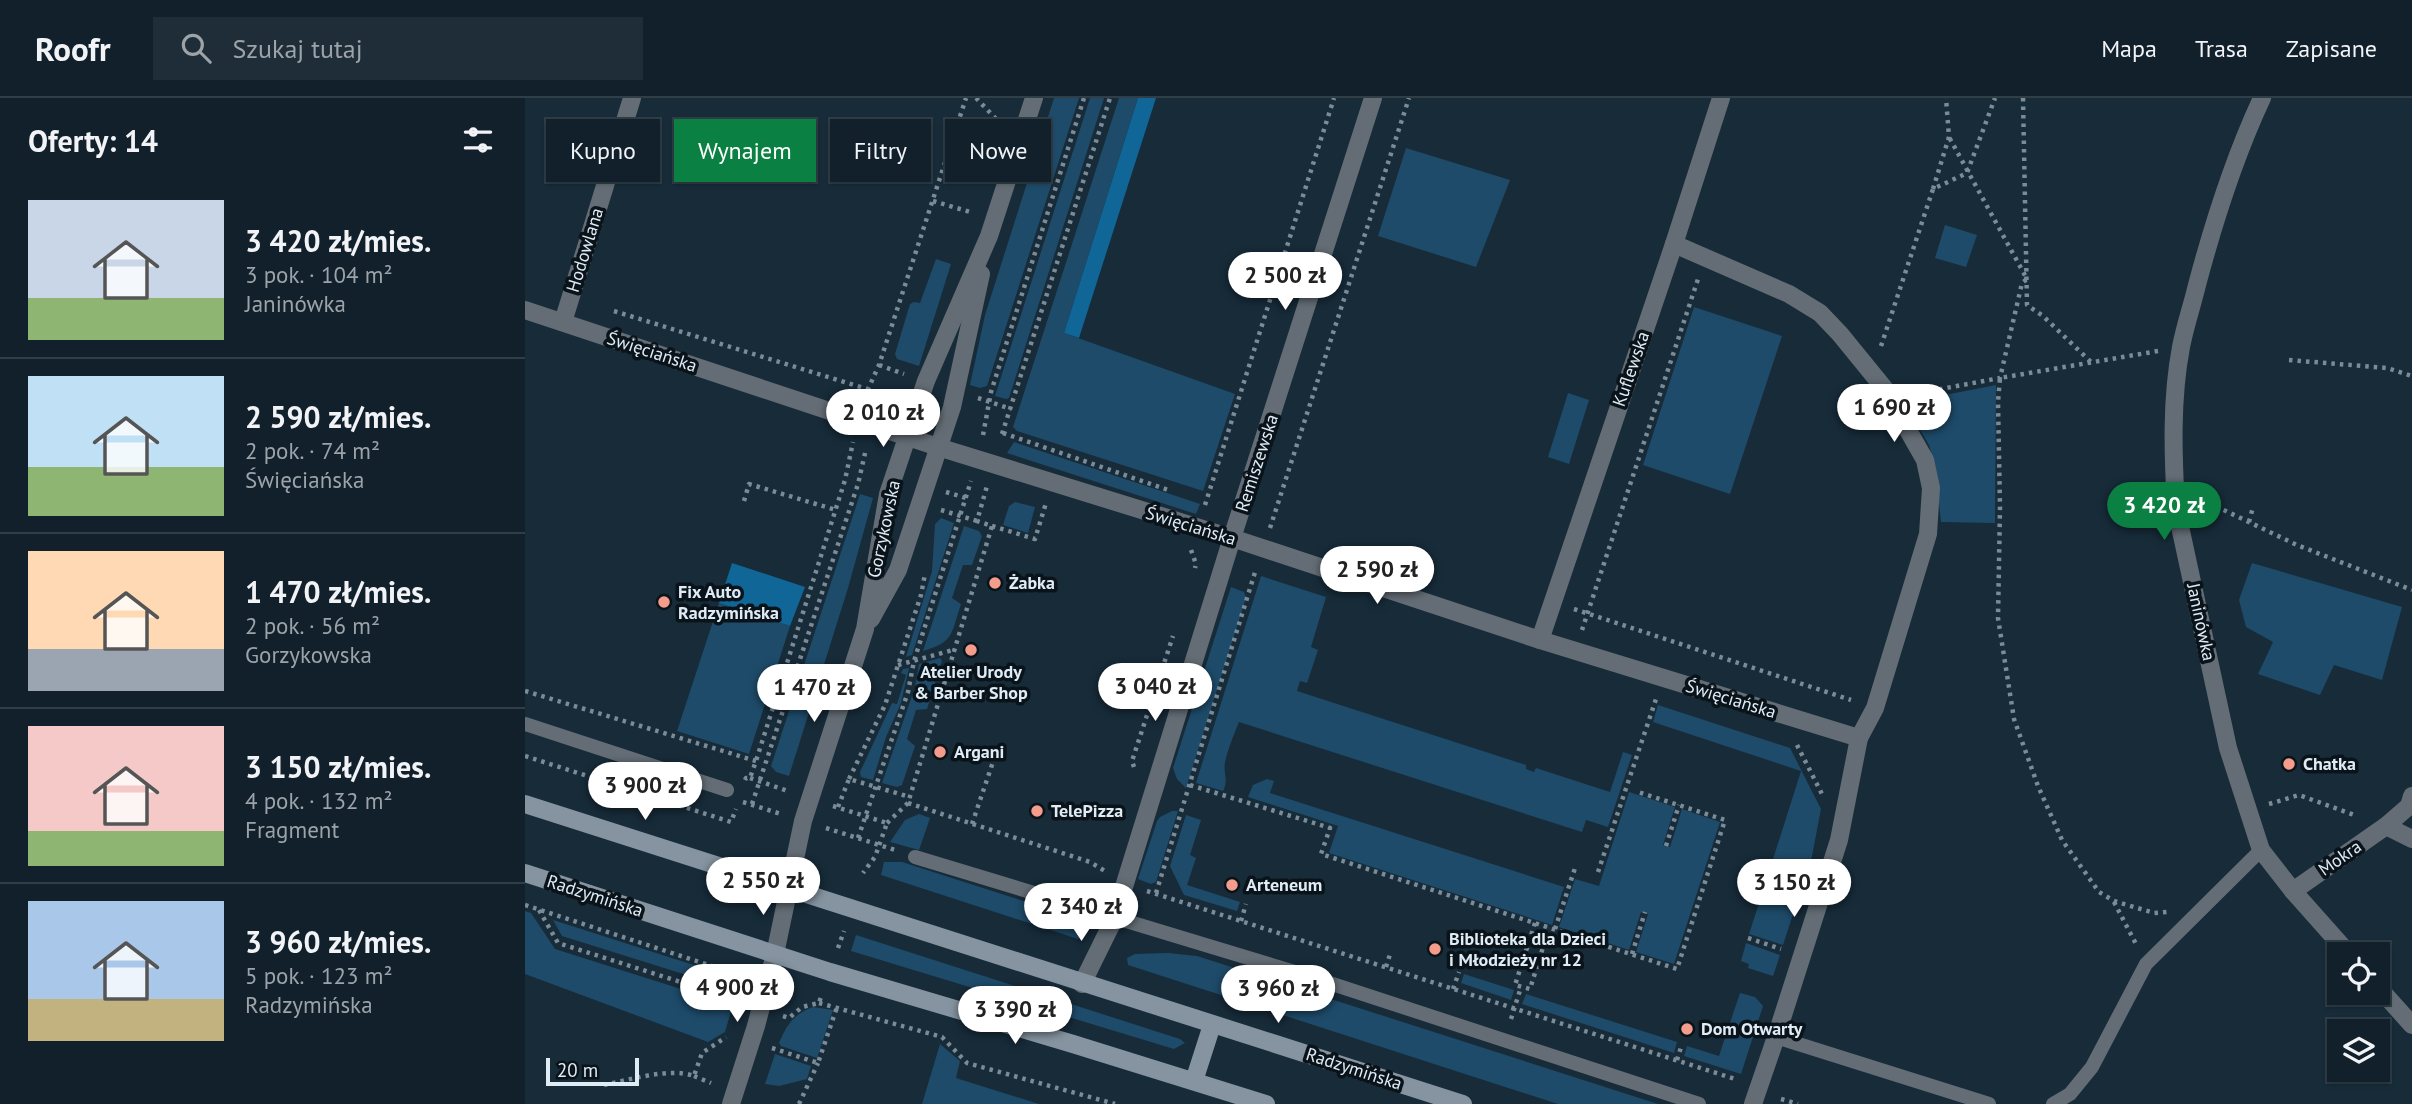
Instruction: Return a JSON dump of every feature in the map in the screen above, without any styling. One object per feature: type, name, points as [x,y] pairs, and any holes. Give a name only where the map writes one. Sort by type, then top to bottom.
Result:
[{"type":"main road","name":"Radzymińska","points":[[525,804],[1463,1104]]},
{"type":"main road","name":"Radzymińska","points":[[525,873],[775,954],[1266,1104]]},
{"type":"main road","points":[[1194,1082],[1212,1024]]},
{"type":"street","name":"Hodowlana","points":[[563,322],[632,98]]},
{"type":"street","name":"Gorzykowska","points":[[731,1104],[775,954],[803,821],[865,629],[888,494],[926,381],[989,236],[1034,98]]},
{"type":"street","name":"Remiszewska","points":[[1082,984],[1114,919],[1126,884],[1232,538],[1373,98]]},
{"type":"street","name":"Kuflewska","points":[[1540,640],[1721,98]]},
{"type":"street","name":"Janinówka","points":[[2262,98],[2215,214],[2181,348],[2175,409],[2176,508],[2228,748],[2261,850],[2338,942]]},
{"type":"street","name":"Gorzykowska","points":[[865,629],[898,570],[956,391],[989,236]]},
{"type":"street","points":[[1674,244],[1789,294],[1820,313],[1884,388],[1925,460],[1931,488],[1928,534],[1875,708],[1859,738],[1839,840],[1753,1104]]},
{"type":"street","name":"Święciańska","points":[[525,310],[938,447],[1199,528],[1232,538],[1268,537],[1540,640],[1859,738]]},
{"type":"street","name":"Mokra","points":[[2293,891],[2386,826],[2409,806],[2412,796]]},
{"type":"street","points":[[2386,826],[2412,839]]},
{"type":"street","points":[[2390,1000],[2412,1025]]},
{"type":"lane","points":[[525,724],[727,790]]},
{"type":"lane","points":[[2053,1104],[2070,1094],[2092,1067],[2146,964],[2261,850]]},
{"type":"lane","points":[[915,857],[1308,976],[1699,1104]]},
{"type":"lane","points":[[1776,1037],[1989,1104]]},
{"type":"path","points":[[960,119],[967,98]]},
{"type":"path","points":[[977,98],[996,119]]},
{"type":"path","points":[[982,440],[988,402],[1084,98]]},
{"type":"path","points":[[1000,442],[1110,98]]},
{"type":"path","points":[[1192,578],[1196,564],[1192,550],[1334,98]]},
{"type":"path","points":[[1156,894],[1409,98]]},
{"type":"path","points":[[1872,373],[1948,138],[1946,98]]},
{"type":"path","points":[[1933,189],[1967,173],[1995,98]]},
{"type":"path","points":[[2023,98],[2027,305],[2043,316],[2093,363]]},
{"type":"path","points":[[1948,138],[2027,279]]},
{"type":"path","points":[[861,407],[879,365],[945,165]]},
{"type":"path","points":[[933,201],[970,212]]},
{"type":"path","points":[[1575,650],[1705,256]]},
{"type":"path","points":[[2027,279],[2022,284],[2000,378],[1998,402],[1998,618],[2014,719],[2038,786],[2062,840],[2099,892],[2114,901],[2154,913],[2202,907]]},
{"type":"path","points":[[610,310],[867,389]]},
{"type":"path","points":[[1889,399],[2181,348]]},
{"type":"path","points":[[2288,360],[2387,368],[2412,376]]},
{"type":"path","points":[[879,365],[904,374]]},
{"type":"path","points":[[876,412],[884,396],[901,392]]},
{"type":"path","points":[[977,398],[1010,409]]},
{"type":"path","points":[[1003,433],[1181,494]]},
{"type":"path","points":[[750,778],[836,510],[855,434]]},
{"type":"path","points":[[752,804],[858,484],[866,446]]},
{"type":"path","points":[[858,838],[908,692],[914,661],[974,470]]},
{"type":"path","points":[[977,521],[989,476]]},
{"type":"path","points":[[744,501],[749,484],[836,510]]},
{"type":"path","points":[[987,485],[999,489]]},
{"type":"path","points":[[1193,498],[1241,516],[1268,537]]},
{"type":"path","points":[[935,508],[1035,539],[1046,503],[1034,500]]},
{"type":"path","points":[[2176,508],[2207,502],[2297,545],[2412,590]]},
{"type":"path","points":[[2249,522],[2253,507]]},
{"type":"path","points":[[863,873],[875,857],[887,822],[909,800],[992,526]]},
{"type":"path","points":[[1178,545],[1192,550]]},
{"type":"path","points":[[887,822],[836,807],[885,705],[921,595]]},
{"type":"path","points":[[1553,602],[1875,708]]},
{"type":"path","points":[[1136,773],[1132,761],[1175,630]]},
{"type":"path","points":[[897,665],[954,650]]},
{"type":"path","points":[[525,691],[756,761]]},
{"type":"path","points":[[1598,872],[1656,698],[1669,702]]},
{"type":"path","points":[[1796,743],[1829,807]]},
{"type":"path","points":[[972,824],[996,752]]},
{"type":"path","points":[[525,756],[731,822],[739,800]]},
{"type":"path","points":[[743,789],[746,778],[750,778],[788,791]]},
{"type":"path","points":[[849,779],[972,824],[1090,862],[1126,884],[1745,1082]]},
{"type":"path","points":[[1191,785],[1330,828],[1321,855],[1677,969],[1725,820],[1638,792]]},
{"type":"path","points":[[2248,810],[2299,795],[2386,826]]},
{"type":"path","points":[[1666,846],[1679,805]]},
{"type":"path","points":[[1104,870],[1108,858]]},
{"type":"path","points":[[1535,923],[1515,985],[1530,989],[1576,865]]},
{"type":"path","points":[[1766,883],[1802,895],[1799,906]]},
{"type":"path","points":[[2114,901],[2146,964]]},
{"type":"path","points":[[1241,921],[1246,904]]},
{"type":"path","points":[[525,905],[730,972],[743,1002],[558,943],[539,910]]},
{"type":"path","points":[[1632,954],[1645,912]]},
{"type":"path","points":[[838,948],[844,931]]},
{"type":"path","points":[[1748,938],[1785,950]]},
{"type":"path","points":[[1386,967],[1391,951]]},
{"type":"path","points":[[1453,989],[1459,972]]},
{"type":"path","points":[[1505,1040],[1521,987]]},
{"type":"path","points":[[782,1016],[789,1018],[802,1007],[820,1000],[942,1037],[967,1063],[1115,1104]]},
{"type":"path","points":[[799,1104],[818,1063],[837,1007]]},
{"type":"path","points":[[694,1076],[702,1052],[727,1037],[723,1048]]},
{"type":"path","points":[[1677,1060],[1682,1044]]},
{"type":"path","points":[[771,1048],[818,1063]]},
{"type":"path","points":[[707,1093],[715,1071]]},
{"type":"path","points":[[604,1085],[684,1072],[711,1083]]},
{"type":"shaded area","points":[[1054,98],[1079,98],[987,386],[980,388],[970,385],[985,315],[1027,182],[1051,182],[1051,119],[1047,119]]},
{"type":"shaded area","points":[[1090,98],[1104,98],[1009,398],[995,396]]},
{"type":"shaded area","points":[[1119,98],[1138,98],[1064,333],[1235,394],[1203,491],[1017,431],[1013,427]]},
{"type":"shaded area","points":[[1138,98],[1156,98],[1079,338],[1064,333]]},
{"type":"shaded area","points":[[1406,148],[1510,180],[1476,267],[1378,236]]},
{"type":"shaded area","points":[[1945,225],[1977,235],[1966,267],[1935,258]]},
{"type":"shaded area","points":[[936,259],[951,264],[919,366],[897,359],[895,354],[910,304],[920,303]]},
{"type":"shaded area","points":[[1694,307],[1782,336],[1730,494],[1643,465]]},
{"type":"shaded area","points":[[1996,385],[1995,523],[1941,522],[1935,466],[1929,445],[1904,403]]},
{"type":"shaded area","points":[[1568,393],[1589,400],[1569,464],[1548,457]]},
{"type":"shaded area","points":[[1014,442],[1200,504],[1196,514],[1007,453]]},
{"type":"shaded area","points":[[860,494],[873,498],[848,588],[789,776],[776,772],[771,766]]},
{"type":"shaded area","points":[[1015,502],[1035,507],[1028,533],[1003,525],[1009,506]]},
{"type":"shaded area","points":[[941,518],[954,523],[912,655],[906,657],[932,571],[935,524]]},
{"type":"shaded area","points":[[964,526],[979,531],[982,536],[972,565],[963,565],[952,598],[961,604],[946,640],[923,651]]},
{"type":"shaded area","points":[[732,563],[805,587],[790,626],[719,603]]},
{"type":"shaded area","points":[[2252,563],[2402,607],[2382,680],[2334,665],[2320,695],[2258,674],[2273,642],[2246,627],[2239,600]]},
{"type":"shaded area","points":[[1261,576],[1326,597],[1311,647],[1318,650],[1307,683],[1300,681],[1297,691],[1526,765],[1526,769],[1534,772],[1536,768],[1610,792],[1623,752],[1632,755],[1608,827],[1586,820],[1582,832],[1239,722],[1225,762],[1226,783],[1223,791],[1196,783]]},
{"type":"shaded area","points":[[1231,587],[1244,592],[1246,598],[1186,788],[1177,779],[1173,768]]},
{"type":"shaded area","points":[[719,603],[790,626],[749,754],[677,731]]},
{"type":"shaded area","points":[[940,658],[942,661],[927,709],[916,710],[907,739],[915,746],[902,785],[897,787],[882,783],[915,687],[919,664]]},
{"type":"shaded area","points":[[909,668],[901,703],[886,737],[873,780],[861,777],[860,772],[892,703],[897,704],[906,675],[901,673],[903,669]]},
{"type":"shaded area","points":[[1658,705],[1790,748],[1821,809],[1812,856],[1801,889],[1767,878],[1801,771],[1653,722]]},
{"type":"shaded area","points":[[1267,779],[1274,781],[1270,793],[1564,887],[1552,925],[1329,853],[1338,826],[1248,797],[1253,785]]},
{"type":"shaded area","points":[[1629,792],[1675,807],[1663,845],[1670,847],[1682,809],[1720,822],[1674,964],[1636,952],[1648,914],[1641,912],[1629,950],[1559,927],[1575,879],[1599,886]]},
{"type":"shaded area","points":[[1172,811],[1178,811],[1156,882],[1151,884],[1138,879],[1157,821]]},
{"type":"shaded area","points":[[919,814],[930,818],[919,850],[890,842],[905,820]]},
{"type":"shaded area","points":[[1186,815],[1201,820],[1190,855],[1196,858],[1187,885],[1240,902],[1237,911],[1184,895],[1170,866]]},
{"type":"shaded area","points":[[884,862],[902,862],[1079,919],[1082,932],[1078,939],[881,875]]},
{"type":"shaded area","points":[[1764,888],[1798,899],[1783,945],[1749,934]]},
{"type":"shaded area","points":[[525,911],[531,913],[555,949],[725,1003],[732,1008],[725,1032],[708,1042],[525,974]]},
{"type":"shaded area","points":[[553,920],[725,975],[728,979],[712,983],[562,936]]},
{"type":"shaded area","points":[[856,935],[1180,1039],[1185,1043],[1174,1049],[851,951]]},
{"type":"shaded area","points":[[1746,943],[1780,955],[1773,976],[1748,968],[1749,964],[1741,961]]},
{"type":"shaded area","points":[[1135,954],[1197,956],[1658,1104],[1558,1104],[1128,965],[1127,958]]},
{"type":"shaded area","points":[[1464,974],[1514,990],[1511,1000],[1461,983]]},
{"type":"shaded area","points":[[1740,993],[1755,997],[1763,1006],[1741,1074],[1684,1056],[1687,1046],[1719,1056]]},
{"type":"shaded area","points":[[1526,994],[1677,1042],[1674,1053],[1522,1004]]},
{"type":"shaded area","points":[[813,1007],[833,1010],[817,1058],[779,1043],[792,1020]]},
{"type":"shaded area","points":[[940,1044],[960,1061],[956,1078],[1039,1104],[922,1104]]},
{"type":"shaded area","points":[[775,1054],[811,1066],[807,1079],[779,1086],[765,1084]]},
{"type":"place","name":"Żabka","points":[[995,583]]},
{"type":"place","name":"Fix Auto Radzymińska","points":[[664,602]]},
{"type":"place","name":"Atelier Urody & Barber Shop","points":[[971,650]]},
{"type":"place","name":"Argani","points":[[940,752]]},
{"type":"place","name":"Chatka","points":[[2289,764]]},
{"type":"place","name":"TelePizza","points":[[1037,811]]},
{"type":"place","name":"Arteneum","points":[[1232,885]]},
{"type":"place","name":"Biblioteka dla Dzieci i Młodzieży nr 12","points":[[1435,949]]},
{"type":"place","name":"Dom Otwarty","points":[[1687,1029]]}]
